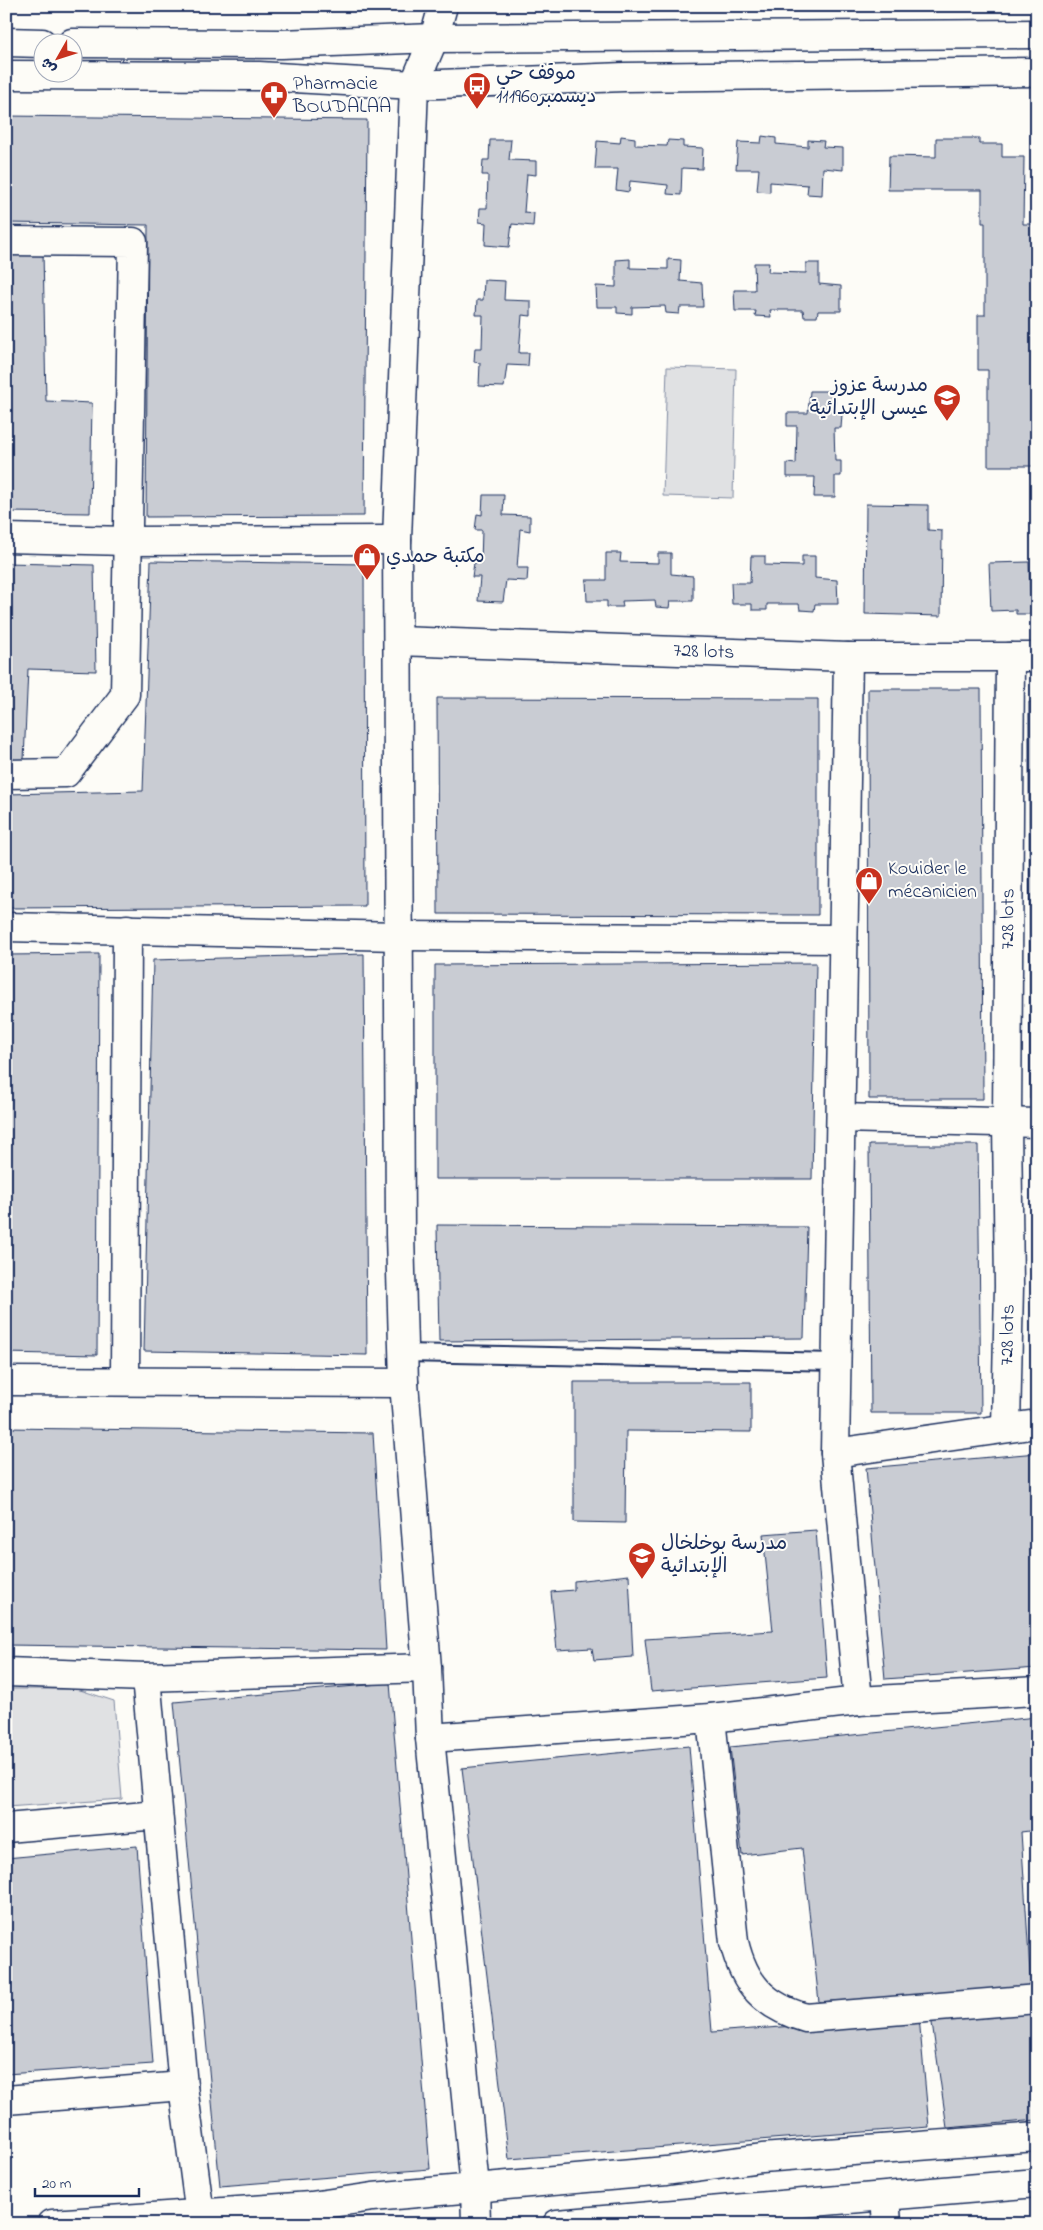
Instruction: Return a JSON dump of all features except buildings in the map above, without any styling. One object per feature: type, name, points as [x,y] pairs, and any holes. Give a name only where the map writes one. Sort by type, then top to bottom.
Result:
[{"type":"street","points":[[443,6],[434,38],[414,85],[397,540],[400,1234],[404,1383],[427,1668],[430,1738],[475,2187],[476,2224]]},
{"type":"street","points":[[82,43],[281,44],[434,38],[1037,34]]},
{"type":"street","points":[[6,42],[32,43]]},
{"type":"street","points":[[6,75],[259,76],[414,85],[624,77],[1037,72]]},
{"type":"street","points":[[6,241],[133,242],[125,695],[66,773],[6,774]]},
{"type":"street","points":[[6,538],[397,540]]},
{"type":"street","name":"728 lots","points":[[398,641],[848,657],[1037,657]]},
{"type":"street","points":[[848,657],[835,1453],[858,1701]]},
{"type":"street","name":"728 lots","points":[[1006,1427],[1010,657]]},
{"type":"street","points":[[6,927],[398,936],[842,939]]},
{"type":"street","points":[[125,1380],[127,929]]},
{"type":"street","points":[[841,1118],[1037,1122]]},
{"type":"street","points":[[6,1381],[125,1380],[404,1383]]},
{"type":"street","points":[[835,1453],[1037,1424]]},
{"type":"street","points":[[6,1672],[146,1677],[427,1668]]},
{"type":"street","points":[[146,1677],[183,2086],[200,2214]]},
{"type":"street","points":[[430,1738],[711,1718],[858,1701],[1037,1690]]},
{"type":"street","points":[[711,1718],[734,1942],[739,1960],[747,1977],[758,1992],[788,2013],[806,2018],[1037,1999]]},
{"type":"street","points":[[6,1828],[158,1815]]},
{"type":"street","points":[[6,2100],[183,2086]]},
{"type":"street","points":[[52,2224],[311,2206],[373,2197],[666,2171],[762,2158],[836,2154],[1037,2137]]},
{"type":"street","points":[[557,2224],[1037,2183]]},
{"type":"street","points":[[885,2197],[887,2224]]},
{"type":"lane","points":[[403,1353],[837,1362]]},
{"type":"shaded area","points":[[667,367],[736,369],[733,498],[663,496]]},
{"type":"shaded area","points":[[6,1689],[77,1689],[114,1701],[122,1799],[6,1807]]},
{"type":"place","name":"موقف حي 11ديسمبر1960","points":[[477,110]]},
{"type":"place","name":"Pharmacie BOUDALAA","points":[[274,119]]},
{"type":"place","name":"مدرسة عزوز عيسى الإبتدائية","points":[[947,422]]},
{"type":"place","name":"مكتبة حمدي","points":[[367,581]]},
{"type":"place","name":"Kouider le mécanicien","points":[[869,905]]},
{"type":"place","name":"مدرسة بوخلخال الإبتدائية","points":[[642,1580]]}]
